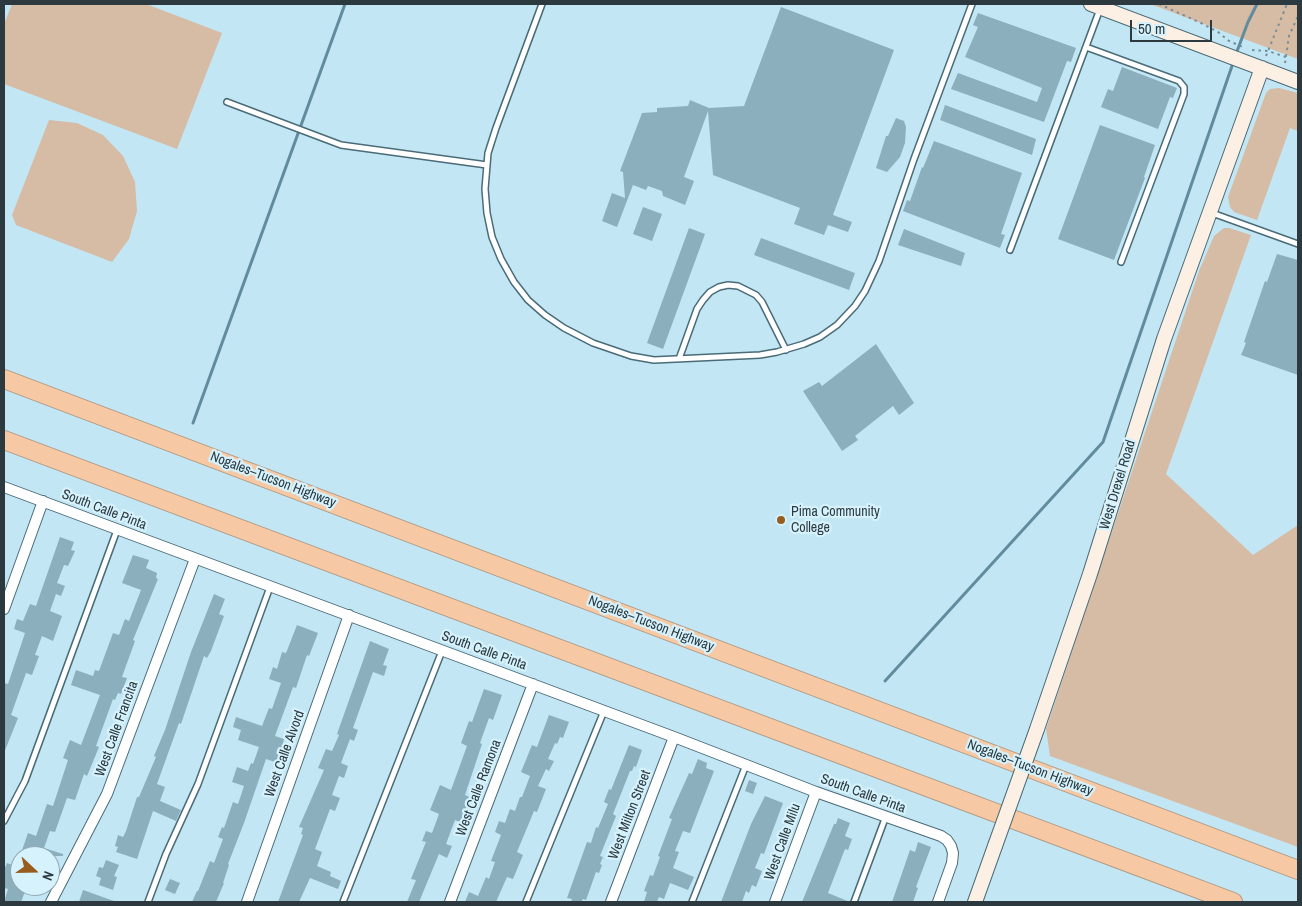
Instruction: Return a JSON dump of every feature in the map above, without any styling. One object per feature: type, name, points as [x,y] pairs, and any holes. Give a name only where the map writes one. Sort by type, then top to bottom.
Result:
[{"type":"highway","name":"Nogales–Tucson Highway","points":[[4,379],[1298,870]]},
{"type":"highway","points":[[4,440],[1233,902]]},
{"type":"street","points":[[1095,6],[1298,82]]},
{"type":"street","name":"West Drexel Road","points":[[975,902],[1082,597],[1161,346],[1262,68]]},
{"type":"street","name":"South Calle Pinta","points":[[4,487],[604,710],[816,792],[941,836],[947,840],[953,853],[952,863],[938,902]]},
{"type":"street","points":[[4,609],[43,501]]},
{"type":"street","name":"West Calle Francita","points":[[51,902],[107,794],[195,559]]},
{"type":"street","name":"West Calle Alvord","points":[[247,902],[349,615]]},
{"type":"street","name":"West Calle Ramona","points":[[450,902],[533,684]]},
{"type":"street","name":"West Milton Street","points":[[611,902],[674,737]]},
{"type":"street","name":"West Calle Milu","points":[[775,902],[816,792]]},
{"type":"lane","points":[[542,4],[496,128],[486,165],[485,201],[492,237],[509,275],[528,300],[554,322],[593,343],[620,353],[643,358],[679,360],[760,355],[786,350],[804,344],[826,333],[849,313],[866,291],[879,261],[914,159],[972,4]]},
{"type":"lane","points":[[1010,250],[1086,47],[1095,6]]},
{"type":"lane","points":[[1086,47],[1179,81],[1184,87],[1184,94],[1178,111],[1121,262]]},
{"type":"lane","points":[[227,102],[341,145],[486,165]]},
{"type":"lane","points":[[1210,212],[1298,244]]},
{"type":"lane","points":[[679,360],[697,309],[710,292],[728,285],[738,286],[756,295],[762,302],[786,350]]},
{"type":"lane","points":[[4,821],[25,781],[117,530]]},
{"type":"lane","points":[[148,902],[166,854],[198,784],[270,587]]},
{"type":"lane","points":[[343,902],[443,650]]},
{"type":"lane","points":[[526,902],[604,710]]},
{"type":"lane","points":[[692,902],[746,764]]},
{"type":"lane","points":[[854,902],[886,816]]},
{"type":"path","points":[[1159,4],[1201,23],[1230,41],[1250,50],[1268,51],[1286,57]]},
{"type":"path","points":[[1262,68],[1287,4]]},
{"type":"path","points":[[1285,63],[1289,36],[1298,16]]},
{"type":"shaded area","points":[[12,4],[146,4],[222,33],[177,149],[4,84],[4,24]]},
{"type":"shaded area","points":[[1150,4],[1298,4],[1298,59],[1201,23]]},
{"type":"shaded area","points":[[1279,88],[1298,93],[1298,131],[1290,128],[1257,220],[1234,212],[1230,207],[1228,197],[1266,93],[1270,89]]},
{"type":"shaded area","points":[[49,120],[77,123],[103,135],[123,156],[135,182],[137,211],[129,239],[112,262],[16,225],[12,215]]},
{"type":"shaded area","points":[[1224,228],[1251,235],[1166,474],[1253,555],[1298,525],[1298,847],[1050,756],[1046,729],[1199,271],[1214,236]]},
{"type":"building","points":[[781,7],[894,50],[833,215],[852,222],[848,232],[828,225],[824,235],[794,224],[800,208],[713,175],[708,111],[684,177],[694,181],[685,205],[663,196],[662,191],[648,186],[646,190],[633,185],[617,227],[602,221],[612,193],[625,198],[623,172],[620,171],[642,113],[657,112],[657,108],[688,106],[690,100],[709,108],[744,106]]},
{"type":"building","points":[[978,13],[1076,48],[1071,62],[1067,61],[1044,122],[951,89],[958,73],[1037,102],[1042,88],[965,57],[978,27],[973,25]]},
{"type":"building","points":[[1122,67],[1177,88],[1173,98],[1170,97],[1158,129],[1101,107],[1108,89],[1113,91]]},
{"type":"building","points":[[945,105],[1036,139],[1032,155],[940,120]]},
{"type":"building","points":[[896,118],[904,121],[906,127],[905,143],[900,157],[887,172],[876,168],[886,136],[888,136]]},
{"type":"building","points":[[1100,125],[1155,145],[1145,178],[1114,260],[1058,239]]},
{"type":"building","points":[[934,141],[1022,173],[1001,234],[1005,235],[1000,248],[903,211],[907,200],[910,201]]},
{"type":"building","points":[[643,207],[662,214],[652,241],[633,234]]},
{"type":"building","points":[[689,228],[705,234],[663,349],[647,343]]},
{"type":"building","points":[[904,229],[965,253],[961,266],[898,245]]},
{"type":"building","points":[[761,238],[855,273],[849,290],[754,255]]},
{"type":"building","points":[[1277,254],[1298,260],[1298,375],[1241,355],[1265,281],[1267,282]]},
{"type":"building","points":[[876,344],[914,403],[899,415],[893,406],[855,436],[858,440],[842,451],[803,391],[819,382],[822,386]]},
{"type":"building","points":[[60,537],[74,542],[71,550],[75,551],[68,566],[64,565],[57,583],[65,586],[61,596],[56,594],[50,611],[62,616],[53,641],[42,636],[35,655],[39,656],[32,675],[26,673],[11,715],[18,718],[4,753],[4,683],[8,684],[25,633],[14,629],[17,619],[23,621],[30,604],[36,606]]},
{"type":"building","points":[[133,555],[149,560],[146,568],[157,573],[156,578],[158,579],[133,640],[135,641],[122,677],[127,678],[121,694],[118,693],[115,700],[113,699],[96,746],[99,747],[87,776],[84,774],[75,800],[67,798],[55,832],[50,831],[45,846],[23,846],[28,833],[36,836],[47,804],[53,806],[68,760],[63,758],[70,740],[81,745],[100,695],[71,685],[76,670],[93,676],[95,670],[99,671],[113,633],[119,635],[125,619],[129,621],[141,590],[122,583]]},
{"type":"building","points":[[214,594],[225,599],[219,614],[224,616],[211,651],[207,658],[204,656],[181,724],[179,723],[157,784],[165,787],[160,801],[181,810],[176,821],[153,811],[137,859],[116,852],[118,847],[115,846],[118,835],[123,837],[126,831],[137,797],[139,797],[156,757],[154,756],[165,730],[191,652]]},
{"type":"building","points":[[297,625],[318,633],[309,656],[307,655],[296,688],[293,687],[275,736],[284,739],[278,763],[266,759],[216,902],[192,902],[210,861],[214,863],[223,839],[218,837],[222,827],[224,828],[233,802],[238,804],[244,786],[232,782],[237,767],[248,771],[251,763],[253,764],[259,747],[238,740],[241,730],[233,727],[236,717],[262,726],[269,708],[272,709],[281,683],[269,679],[273,667],[277,669],[282,652],[286,653]]},
{"type":"building","points":[[370,641],[389,649],[383,665],[387,666],[384,676],[373,672],[353,728],[358,730],[354,741],[350,739],[341,763],[348,766],[344,778],[339,776],[332,795],[340,798],[335,811],[330,809],[315,849],[322,852],[317,866],[331,872],[330,876],[341,881],[338,889],[310,878],[299,902],[278,902],[303,835],[301,834],[303,828],[299,827],[324,770],[318,768],[326,749],[332,751],[339,735],[337,734]]},
{"type":"building","points":[[484,689],[502,695],[493,720],[489,718],[465,795],[469,797],[468,800],[473,801],[464,824],[455,820],[446,844],[452,846],[447,858],[439,854],[419,902],[407,902],[416,880],[411,879],[426,842],[422,841],[426,831],[432,833],[439,814],[430,810],[440,785],[451,790],[467,746],[461,743],[469,721],[472,722]]},
{"type":"building","points":[[549,715],[569,722],[563,738],[560,737],[557,744],[555,743],[548,759],[554,761],[549,771],[546,769],[538,786],[546,789],[537,812],[534,811],[517,852],[523,855],[513,879],[507,877],[496,902],[465,902],[469,892],[478,896],[486,877],[489,879],[495,862],[491,861],[501,835],[495,832],[499,821],[505,823],[510,809],[515,811],[520,797],[522,797],[530,776],[521,772],[532,745],[537,747]]},
{"type":"building","points":[[629,745],[642,750],[636,767],[634,766],[632,771],[630,771],[613,814],[616,816],[600,856],[603,857],[600,864],[602,865],[599,873],[596,872],[586,900],[571,902],[572,899],[567,898],[587,842],[591,843],[596,827],[598,828],[608,804],[604,802],[609,789],[611,790]]},
{"type":"building","points":[[698,759],[707,763],[706,768],[714,771],[690,833],[683,831],[675,851],[679,852],[673,868],[694,877],[688,890],[670,883],[664,899],[659,897],[657,902],[644,902],[647,892],[644,891],[650,875],[653,876],[660,857],[658,856],[672,819],[669,818],[689,773],[692,774]]},
{"type":"building","points":[[749,780],[757,783],[753,794],[745,791]]},
{"type":"building","points":[[765,796],[783,803],[764,854],[761,853],[755,868],[762,871],[756,887],[752,885],[749,893],[746,891],[742,902],[721,902],[751,824]]},
{"type":"building","points":[[838,818],[850,823],[845,836],[852,839],[848,850],[845,849],[828,893],[850,902],[802,902],[834,824],[836,824]]},
{"type":"building","points":[[918,842],[931,847],[916,887],[918,888],[913,902],[892,902],[910,850],[915,852]]},
{"type":"building","points":[[106,860],[119,865],[114,876],[117,877],[113,890],[99,885],[101,878],[96,876],[99,867],[103,868]]},
{"type":"building","points":[[7,863],[10,864],[10,896],[23,896],[21,902],[4,902],[8,889],[4,888],[4,870]]},
{"type":"building","points":[[170,879],[180,883],[175,894],[165,890]]},
{"type":"building","points":[[83,890],[114,901],[114,902],[79,902]]},
{"type":"waterway","points":[[193,423],[345,4]]},
{"type":"waterway","points":[[1236,54],[1257,4]]},
{"type":"waterway","points":[[885,681],[1103,442],[1233,63]]},
{"type":"place","name":"Pima Community College","points":[[781,520]]}]
